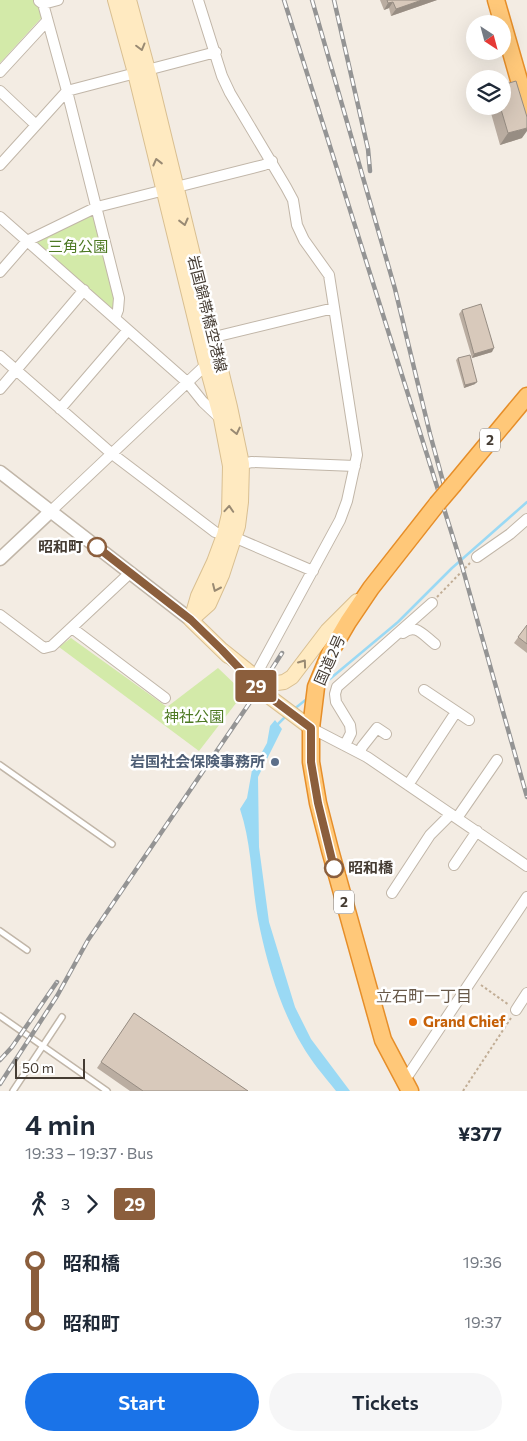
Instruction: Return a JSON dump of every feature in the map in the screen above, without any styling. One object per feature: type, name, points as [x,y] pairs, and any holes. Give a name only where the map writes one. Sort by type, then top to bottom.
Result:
[{"type":"highway","points":[[500,1],[527,108]]},
{"type":"highway","name":"国道2号","points":[[407,1085],[383,1040],[318,803],[311,762],[311,728],[316,687],[331,651],[371,588],[437,504],[527,396]]},
{"type":"main road","name":"岩国錦帯橋空港線","points":[[115,0],[141,72]]},
{"type":"main road","name":"岩国錦帯橋空港線","points":[[128,0],[141,72],[211,360],[215,396],[236,465]]},
{"type":"main road","name":"岩国錦帯橋空港線","points":[[191,620],[198,596],[214,562],[230,536],[228,514],[236,465],[230,407],[211,360]]},
{"type":"main road","points":[[254,679],[270,684],[284,682],[292,677],[327,631],[371,588]]},
{"type":"main road","points":[[191,620],[283,707],[311,728]]},
{"type":"street","points":[[58,0],[41,1],[67,90],[120,298],[115,318]]},
{"type":"street","points":[[198,0],[216,52],[222,76],[272,161],[292,200],[297,225],[304,240],[329,275],[357,455],[348,501],[340,520],[254,679]]},
{"type":"street","points":[[0,72],[47,20]]},
{"type":"street","points":[[0,165],[67,90],[216,52]]},
{"type":"street","points":[[0,91],[36,125]]},
{"type":"street","points":[[0,272],[27,241],[97,207],[264,165],[272,161]]},
{"type":"street","points":[[0,217],[187,382],[203,402],[221,419]]},
{"type":"street","points":[[0,389],[84,290]]},
{"type":"street","points":[[206,339],[334,308]]},
{"type":"street","points":[[60,409],[128,330]]},
{"type":"street","points":[[0,356],[111,453],[215,532],[230,536],[313,571]]},
{"type":"street","points":[[1,558],[211,360]]},
{"type":"street","points":[[187,382],[215,396],[230,407]]},
{"type":"street","points":[[236,465],[252,462],[355,466]]},
{"type":"street","points":[[0,472],[191,620]]},
{"type":"street","points":[[477,557],[510,534],[527,519]]},
{"type":"street","points":[[0,615],[44,648],[52,646],[130,572]]},
{"type":"street","points":[[345,745],[351,733],[350,725],[336,702],[335,694],[337,687],[432,603]]},
{"type":"street","points":[[72,628],[165,698]]},
{"type":"street","points":[[392,639],[409,628],[414,628],[435,644]]},
{"type":"street","points":[[424,690],[469,720]]},
{"type":"street","points":[[408,785],[456,712]]},
{"type":"street","points":[[311,728],[360,753],[527,866]]},
{"type":"street","points":[[360,753],[362,747],[377,728],[386,734]]},
{"type":"street","points":[[392,893],[430,835],[454,816],[497,760]]},
{"type":"street","points":[[454,866],[477,831]]},
{"type":"street","points":[[407,1085],[409,1074],[527,896]]},
{"type":"street","points":[[516,1010],[527,993]]},
{"type":"lane","points":[[0,765],[112,844]]},
{"type":"lane","points":[[0,931],[27,950]]},
{"type":"lane","points":[[0,1016],[107,1091]]},
{"type":"lane","points":[[13,1091],[62,1017]]},
{"type":"path","points":[[432,603],[463,569],[477,557]]},
{"type":"path","points":[[464,1091],[516,1010],[472,980]]},
{"type":"green space","points":[[0,0],[34,0],[41,7],[43,16],[0,63]]},
{"type":"green space","name":"三角公園","points":[[97,207],[119,298],[113,316],[27,241]]},
{"type":"green space","name":"神社公園","points":[[71,638],[167,707],[218,668],[240,689],[240,698],[199,751],[59,647]]},
{"type":"water","points":[[275,720],[282,729],[258,777],[259,847],[269,922],[295,1007],[311,1039],[350,1091],[336,1091],[309,1057],[295,1032],[276,989],[260,929],[250,854],[240,809],[247,798],[252,770],[267,743],[270,726]]},
{"type":"building","points":[[387,0],[422,0],[396,9],[393,2],[388,3]]},
{"type":"building","points":[[516,81],[527,117],[527,128],[508,133],[503,115],[511,115],[511,82]]},
{"type":"building","points":[[481,304],[494,348],[474,354],[462,310]]},
{"type":"building","points":[[470,355],[477,382],[465,385],[458,358]]},
{"type":"building","points":[[527,625],[527,644],[518,637]]},
{"type":"building","points":[[134,1013],[248,1091],[143,1091],[101,1062]]},
{"type":"waterway","points":[[325,683],[398,622],[452,568],[527,502]]},
{"type":"waterway","points":[[293,710],[308,698]]},
{"type":"waterway","points":[[277,725],[287,715]]},
{"type":"railway","points":[[284,0],[462,566],[527,797]]},
{"type":"railway","points":[[312,0],[395,289],[447,496]]},
{"type":"railway","points":[[334,0],[368,149],[370,171]]},
{"type":"railway","points":[[0,1084],[57,996],[88,940],[282,653]]},
{"type":"railway","points":[[0,1060],[12,1047],[57,982]]},
{"type":"bus line","name":"29","points":[[97,547],[191,620],[259,689],[311,728],[311,762],[318,803],[334,868]]},
{"type":"place","name":"昭和町","points":[[97,547]]},
{"type":"place","name":"岩国社会保険事務所","points":[[275,762]]},
{"type":"place","name":"昭和橋","points":[[334,868]]},
{"type":"place","name":"Grand Chief","points":[[413,1022]]},
{"type":"district","name":"立石町一丁目","points":[[424,996]]}]
